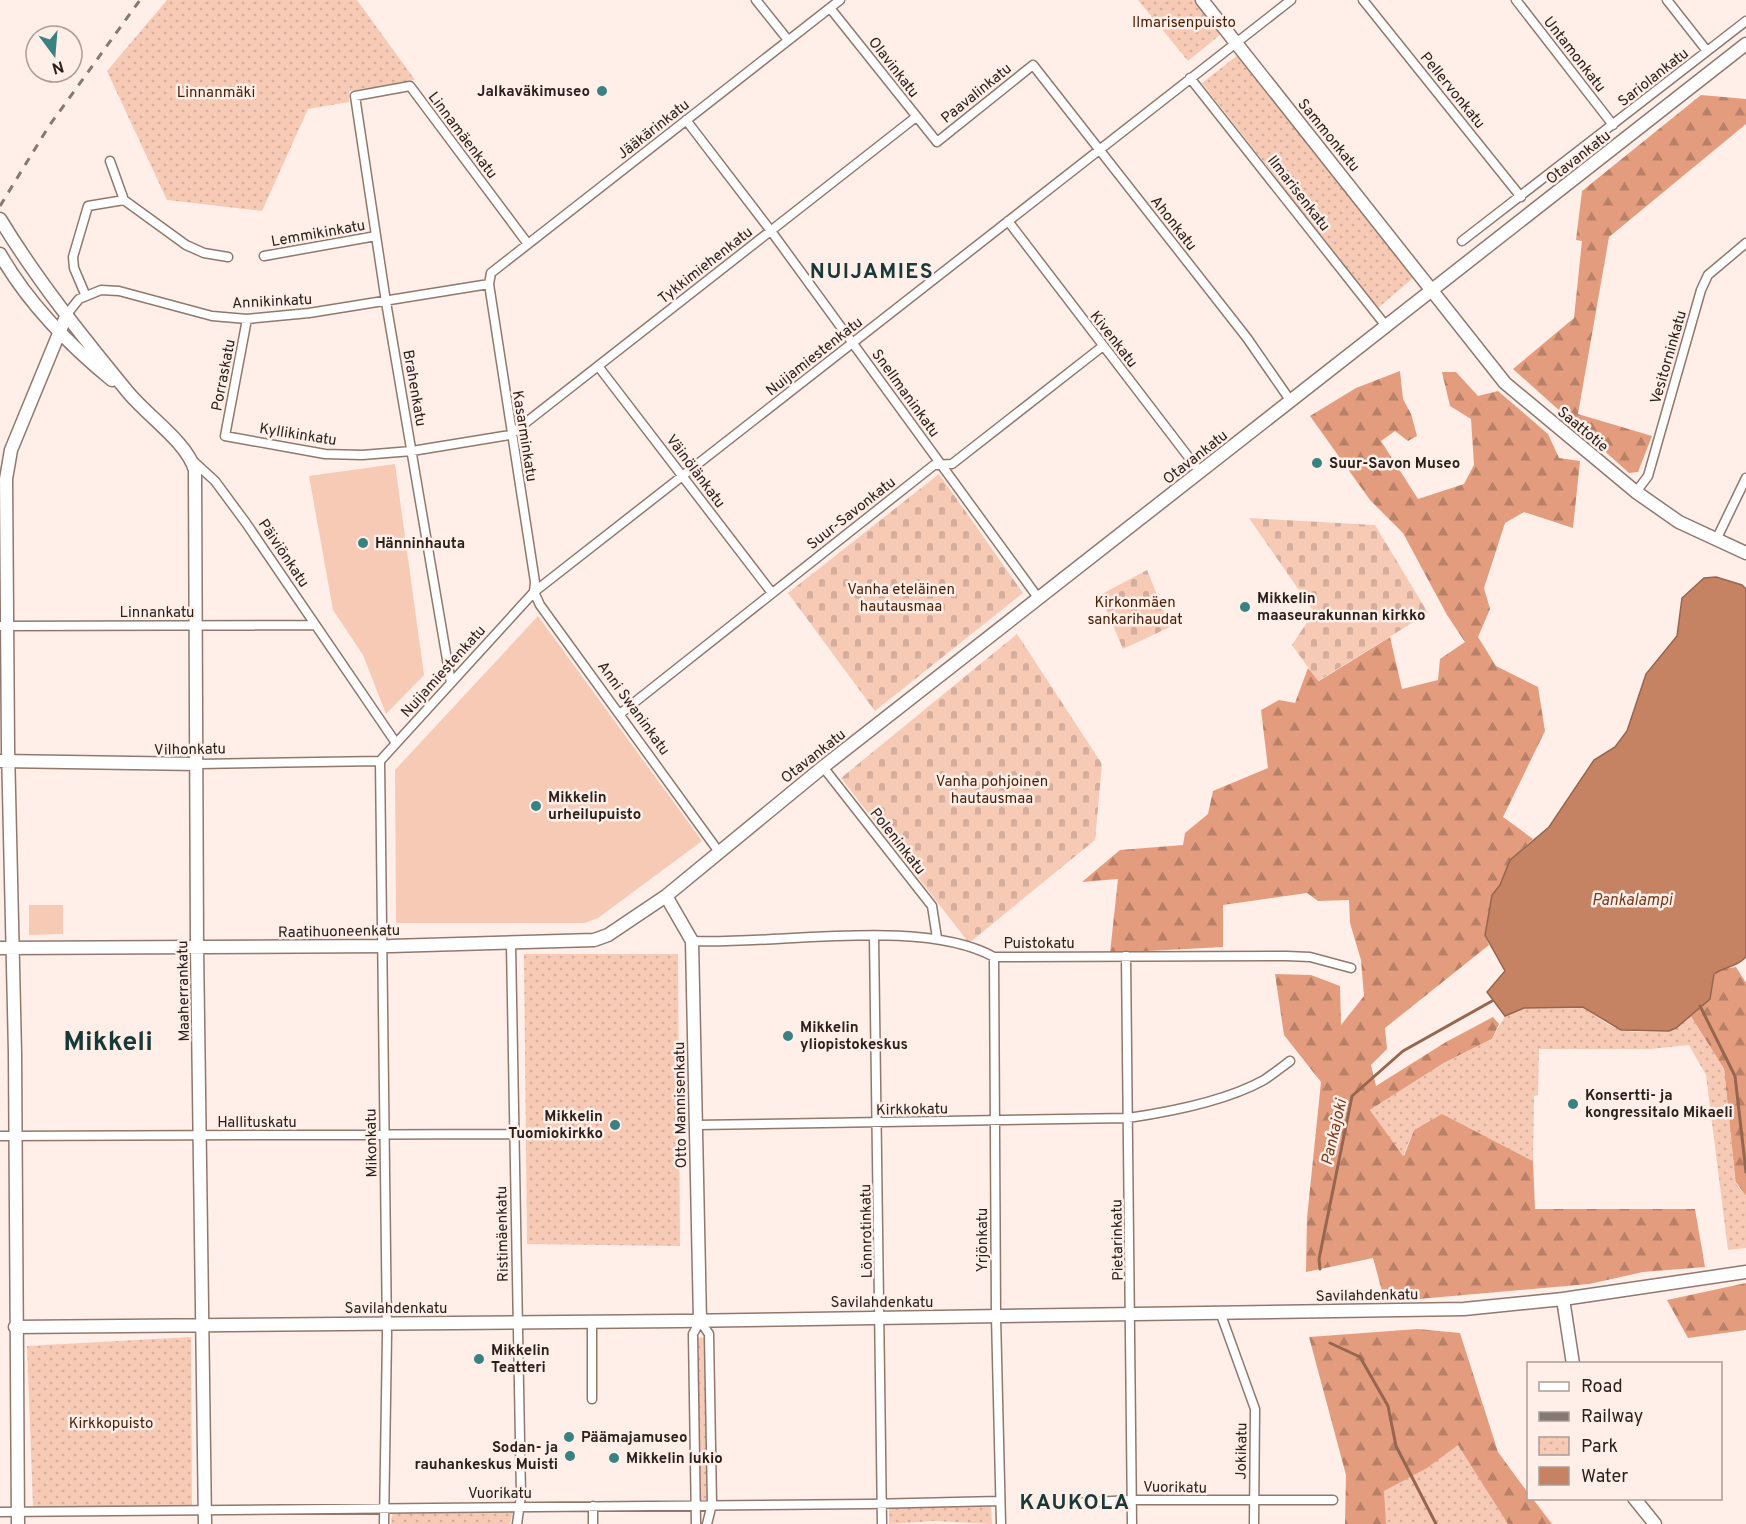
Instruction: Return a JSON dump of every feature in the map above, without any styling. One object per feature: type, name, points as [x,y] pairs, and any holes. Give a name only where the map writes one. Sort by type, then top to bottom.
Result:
[{"type":"main road","name":"Sammonkatu","points":[[1202,0],[1432,289]]},
{"type":"main road","name":"Otavankatu","points":[[666,896],[1035,593],[1200,472],[1746,44]]},
{"type":"main road","name":"Päiviönkatu","points":[[0,219],[33,271],[129,393],[191,459]]},
{"type":"main road","name":"Päiviönkatu","points":[[0,254],[74,350],[129,393]]},
{"type":"main road","name":"Saattotie","points":[[1432,289],[1505,383],[1636,492],[1679,522],[1746,553]]},
{"type":"main road","points":[[18,1518],[15,1137],[6,948],[5,453],[67,314]]},
{"type":"main road","name":"Maaherrankatu","points":[[191,459],[195,470],[197,947],[205,1524]]},
{"type":"main road","name":"Vilhonkatu","points":[[4,761],[198,764]]},
{"type":"main road","name":"Raatihuoneenkatu","points":[[6,948],[382,946],[594,940],[608,935],[666,896]]},
{"type":"main road","name":"Otto Mannisenkatu","points":[[666,896],[692,941],[700,1321]]},
{"type":"main road","name":"Savilahdenkatu","points":[[15,1327],[700,1321],[880,1316],[1464,1309],[1563,1299],[1746,1272]]},
{"type":"main road","points":[[1563,1299],[1573,1362]]},
{"type":"main road","points":[[1636,1500],[1655,1524]]},
{"type":"street","points":[[756,0],[788,40]]},
{"type":"street","name":"Jääkärinkatu","points":[[489,284],[492,273],[840,0]]},
{"type":"street","name":"Nuijamiestenkatu","points":[[380,761],[534,592],[1291,0]]},
{"type":"street","name":"Pellervonkatu","points":[[1363,0],[1521,197]]},
{"type":"street","name":"Untamonkatu","points":[[1516,0],[1613,125]]},
{"type":"street","points":[[1667,0],[1707,51]]},
{"type":"street","name":"Olavinkatu","points":[[830,8],[937,142]]},
{"type":"street","name":"Sariolankatu","points":[[1462,241],[1746,21]]},
{"type":"street","name":"Paavalinkatu","points":[[937,142],[1033,65]]},
{"type":"street","name":"Ahonkatu","points":[[1033,65],[1247,338],[1290,400]]},
{"type":"street","name":"Ilmarisenkatu","points":[[1190,78],[1386,326]]},
{"type":"street","name":"Linnamäenkatu","points":[[356,96],[410,87],[528,244]]},
{"type":"street","name":"Brahenkatu","points":[[356,96],[386,302],[451,683]]},
{"type":"street","name":"Tykkimiehenkatu","points":[[510,435],[916,117]]},
{"type":"street","name":"Snellmaninkatu","points":[[686,120],[771,231],[1035,593]]},
{"type":"street","points":[[110,161],[124,200],[186,245],[204,253],[228,257]]},
{"type":"street","points":[[67,314],[86,294],[74,268],[73,257],[88,206],[124,200]]},
{"type":"street","name":"Kivenkatu","points":[[1008,221],[1200,472]]},
{"type":"street","name":"Lemmikinkatu","points":[[264,256],[376,236]]},
{"type":"street","name":"Vesitorninkatu","points":[[1636,492],[1648,476],[1701,290],[1708,275],[1746,243]]},
{"type":"street","name":"Annikinkatu","points":[[86,294],[100,290],[120,291],[212,316],[247,319],[386,302],[489,284]]},
{"type":"street","name":"Kasarminkatu","points":[[489,284],[510,435],[536,582],[534,592]]},
{"type":"street","name":"Porraskatu","points":[[225,436],[247,319]]},
{"type":"street","name":"Suur-Savonkatu","points":[[621,713],[934,465],[952,464],[1102,346]]},
{"type":"street","name":"Väinölänkatu","points":[[598,366],[772,593]]},
{"type":"street","name":"Kyllikinkatu","points":[[225,436],[326,454],[412,452],[510,435]]},
{"type":"street","name":"Päiviönkatu","points":[[191,459],[214,481],[233,506],[396,743]]},
{"type":"street","points":[[1717,538],[1746,478]]},
{"type":"street","name":"Anni Swaninkatu","points":[[534,592],[540,605],[621,713],[719,852]]},
{"type":"street","name":"Linnankatu","points":[[4,626],[314,625]]},
{"type":"street","name":"Vilhonkatu","points":[[198,764],[380,761]]},
{"type":"street","name":"Mikonkatu","points":[[380,761],[387,1323],[384,1524]]},
{"type":"street","name":"Poleninkatu","points":[[823,767],[932,906],[937,938]]},
{"type":"street","name":"Lönnrotinkatu","points":[[874,937],[882,1524]]},
{"type":"street","name":"Puistokatu","points":[[692,941],[937,938],[983,951],[994,957],[1310,957],[1351,968]]},
{"type":"street","name":"Ristimäenkatu","points":[[511,944],[521,1506],[517,1524]]},
{"type":"street","name":"Pietarinkatu","points":[[1126,956],[1132,1524]]},
{"type":"street","name":"Yrjönkatu","points":[[994,957],[996,1316],[1001,1524]]},
{"type":"street","name":"Kirkkokatu","points":[[696,1125],[878,1124],[1128,1118],[1153,1114],[1245,1089],[1264,1080],[1290,1060]]},
{"type":"street","name":"Hallituskatu","points":[[0,1136],[514,1134]]},
{"type":"street","name":"Jokikatu","points":[[1220,1312],[1256,1409],[1254,1524]]},
{"type":"street","points":[[592,1321],[592,1399]]},
{"type":"street","points":[[696,1524],[693,1334],[700,1321],[709,1334],[712,1504],[707,1524]]},
{"type":"street","name":"Vuorikatu","points":[[1072,1503],[1132,1500],[1333,1500]]},
{"type":"street","name":"Vuorikatu","points":[[0,1512],[18,1518],[204,1509],[882,1504],[999,1501]]},
{"type":"street","points":[[593,1506],[593,1524]]},
{"type":"green space","name":"Linnanmäki","points":[[167,0],[357,0],[415,80],[349,91],[349,102],[308,109],[262,211],[167,200],[107,71]]},
{"type":"green space","name":"Ilmarisenpuisto","points":[[1138,0],[1195,0],[1221,34],[1188,61]]},
{"type":"green space","points":[[1238,55],[1413,278],[1378,308],[1202,83]]},
{"type":"green space","points":[[1701,95],[1746,99],[1746,124],[1609,237],[1578,414],[1652,436],[1638,472],[1629,473],[1513,369],[1574,318],[1582,241],[1576,240],[1582,191]]},
{"type":"green space","points":[[1400,371],[1403,399],[1411,414],[1417,436],[1408,441],[1395,431],[1381,441],[1418,499],[1464,484],[1474,465],[1471,419],[1450,406],[1442,372],[1456,372],[1478,396],[1498,391],[1548,434],[1559,458],[1580,461],[1573,528],[1524,512],[1505,523],[1484,588],[1490,609],[1478,637],[1496,666],[1538,687],[1545,731],[1503,817],[1533,839],[1510,860],[1500,885],[1492,895],[1485,935],[1489,945],[1385,1028],[1387,1049],[1371,1065],[1376,1086],[1446,1042],[1493,1017],[1499,1024],[1492,1039],[1444,1063],[1370,1110],[1404,1156],[1414,1130],[1442,1113],[1533,1161],[1535,1209],[1695,1209],[1705,1267],[1643,1272],[1589,1284],[1385,1302],[1373,1258],[1306,1272],[1307,1218],[1321,1082],[1284,1035],[1275,974],[1311,975],[1340,986],[1341,1025],[1364,996],[1361,960],[1350,923],[1349,900],[1318,901],[1307,893],[1223,905],[1223,947],[1110,953],[1118,879],[1082,882],[1120,850],[1183,845],[1185,833],[1208,814],[1213,791],[1268,768],[1261,710],[1279,700],[1295,703],[1308,668],[1319,681],[1390,637],[1402,689],[1438,680],[1440,659],[1465,642],[1447,615],[1403,533],[1370,500],[1310,416],[1356,388]]},
{"type":"green space","name":"Hänninhauta","points":[[395,464],[424,675],[386,714],[363,655],[333,610],[309,476]]},
{"type":"green space","name":"Vanha eteläinen hautausmaa","points":[[939,474],[1023,593],[875,711],[788,593]]},
{"type":"green space","points":[[1249,518],[1375,525],[1428,613],[1318,681],[1292,645],[1314,612]]},
{"type":"green space","name":"Kirkonmäen sankarihaudat","points":[[1147,570],[1170,627],[1123,649],[1100,595]]},
{"type":"green space","name":"Mikkelin urheilupuisto","points":[[538,616],[702,841],[598,918],[585,923],[396,923],[395,770]]},
{"type":"green space","name":"Vanha pohjoinen hautausmaa","points":[[1017,634],[1102,764],[1095,840],[969,943],[841,778]]},
{"type":"green space","points":[[29,905],[63,905],[63,934],[29,935]]},
{"type":"green space","points":[[524,954],[678,954],[680,1246],[527,1244]]},
{"type":"green space","points":[[1736,967],[1746,983],[1746,1196],[1735,1181],[1724,1069],[1690,1015],[1710,999],[1714,974],[1722,969]]},
{"type":"green space","points":[[1583,1007],[1609,1025],[1634,1032],[1669,1031],[1690,1015],[1724,1069],[1736,1184],[1746,1196],[1746,1248],[1728,1250],[1706,1075],[1689,1045],[1651,1049],[1539,1049],[1538,1095],[1534,1096],[1533,1161],[1442,1114],[1414,1130],[1403,1156],[1370,1110],[1444,1063],[1492,1039],[1505,1016],[1514,1011],[1524,1008]]},
{"type":"green space","points":[[1746,1283],[1746,1330],[1688,1338],[1667,1300]]},
{"type":"green space","points":[[1418,1329],[1460,1333],[1498,1452],[1527,1492],[1527,1500],[1534,1500],[1552,1524],[1345,1524],[1346,1475],[1309,1337]]},
{"type":"green space","name":"Kirkkopuisto","points":[[191,1337],[192,1505],[33,1507],[27,1346]]},
{"type":"green space","points":[[708,1337],[710,1503],[698,1503],[695,1338]]},
{"type":"green space","points":[[1458,1445],[1508,1524],[1386,1524],[1384,1491],[1427,1468]]},
{"type":"green space","points":[[991,1505],[992,1524],[935,1521],[889,1524],[889,1508]]},
{"type":"green space","points":[[513,1512],[510,1524],[391,1524],[392,1513]]},
{"type":"water","name":"Pankalampi","points":[[1716,577],[1742,585],[1746,589],[1746,957],[1714,974],[1710,999],[1676,1028],[1669,1031],[1621,1030],[1583,1007],[1524,1008],[1505,1016],[1487,992],[1505,971],[1485,935],[1492,895],[1500,885],[1510,860],[1549,827],[1594,760],[1615,747],[1627,731],[1646,674],[1677,636],[1682,598],[1704,578]]},
{"type":"waterway","name":"Pankajoki","points":[[1320,1269],[1319,1259],[1352,1096],[1403,1051],[1492,1001]]},
{"type":"waterway","points":[[1700,1006],[1735,1076],[1746,1172]]},
{"type":"waterway","name":"Pankajoki","points":[[1330,1343],[1360,1357],[1388,1406],[1396,1446],[1436,1524]]},
{"type":"railway","points":[[0,206],[49,126],[140,0]]},
{"type":"place","name":"Jalkaväkimuseo","points":[[602,91]]},
{"type":"place","name":"Suur-Savon Museo","points":[[1317,463]]},
{"type":"place","name":"Hänninhauta","points":[[363,543]]},
{"type":"place","name":"Mikkelin maaseurakunnan kirkko","points":[[1245,607]]},
{"type":"place","name":"Mikkelin urheilupuisto","points":[[536,806]]},
{"type":"place","name":"Mikkelin yliopistokeskus","points":[[788,1036]]},
{"type":"place","name":"Konsertti- ja kongressitalo Mikaeli","points":[[1573,1104]]},
{"type":"place","name":"Mikkelin Tuomiokirkko","points":[[615,1125]]},
{"type":"place","name":"Mikkelin Teatteri","points":[[479,1359]]},
{"type":"place","name":"Päämajamuseo","points":[[569,1437]]},
{"type":"place","name":"Sodan- ja rauhankeskus Muisti","points":[[570,1456]]},
{"type":"place","name":"Mikkelin lukio","points":[[614,1458]]},
{"type":"district","name":"NUIJAMIES","points":[[872,271]]},
{"type":"district","name":"Mikkeli","points":[[108,1041]]},
{"type":"district","name":"KAUKOLA","points":[[1075,1502]]}]
